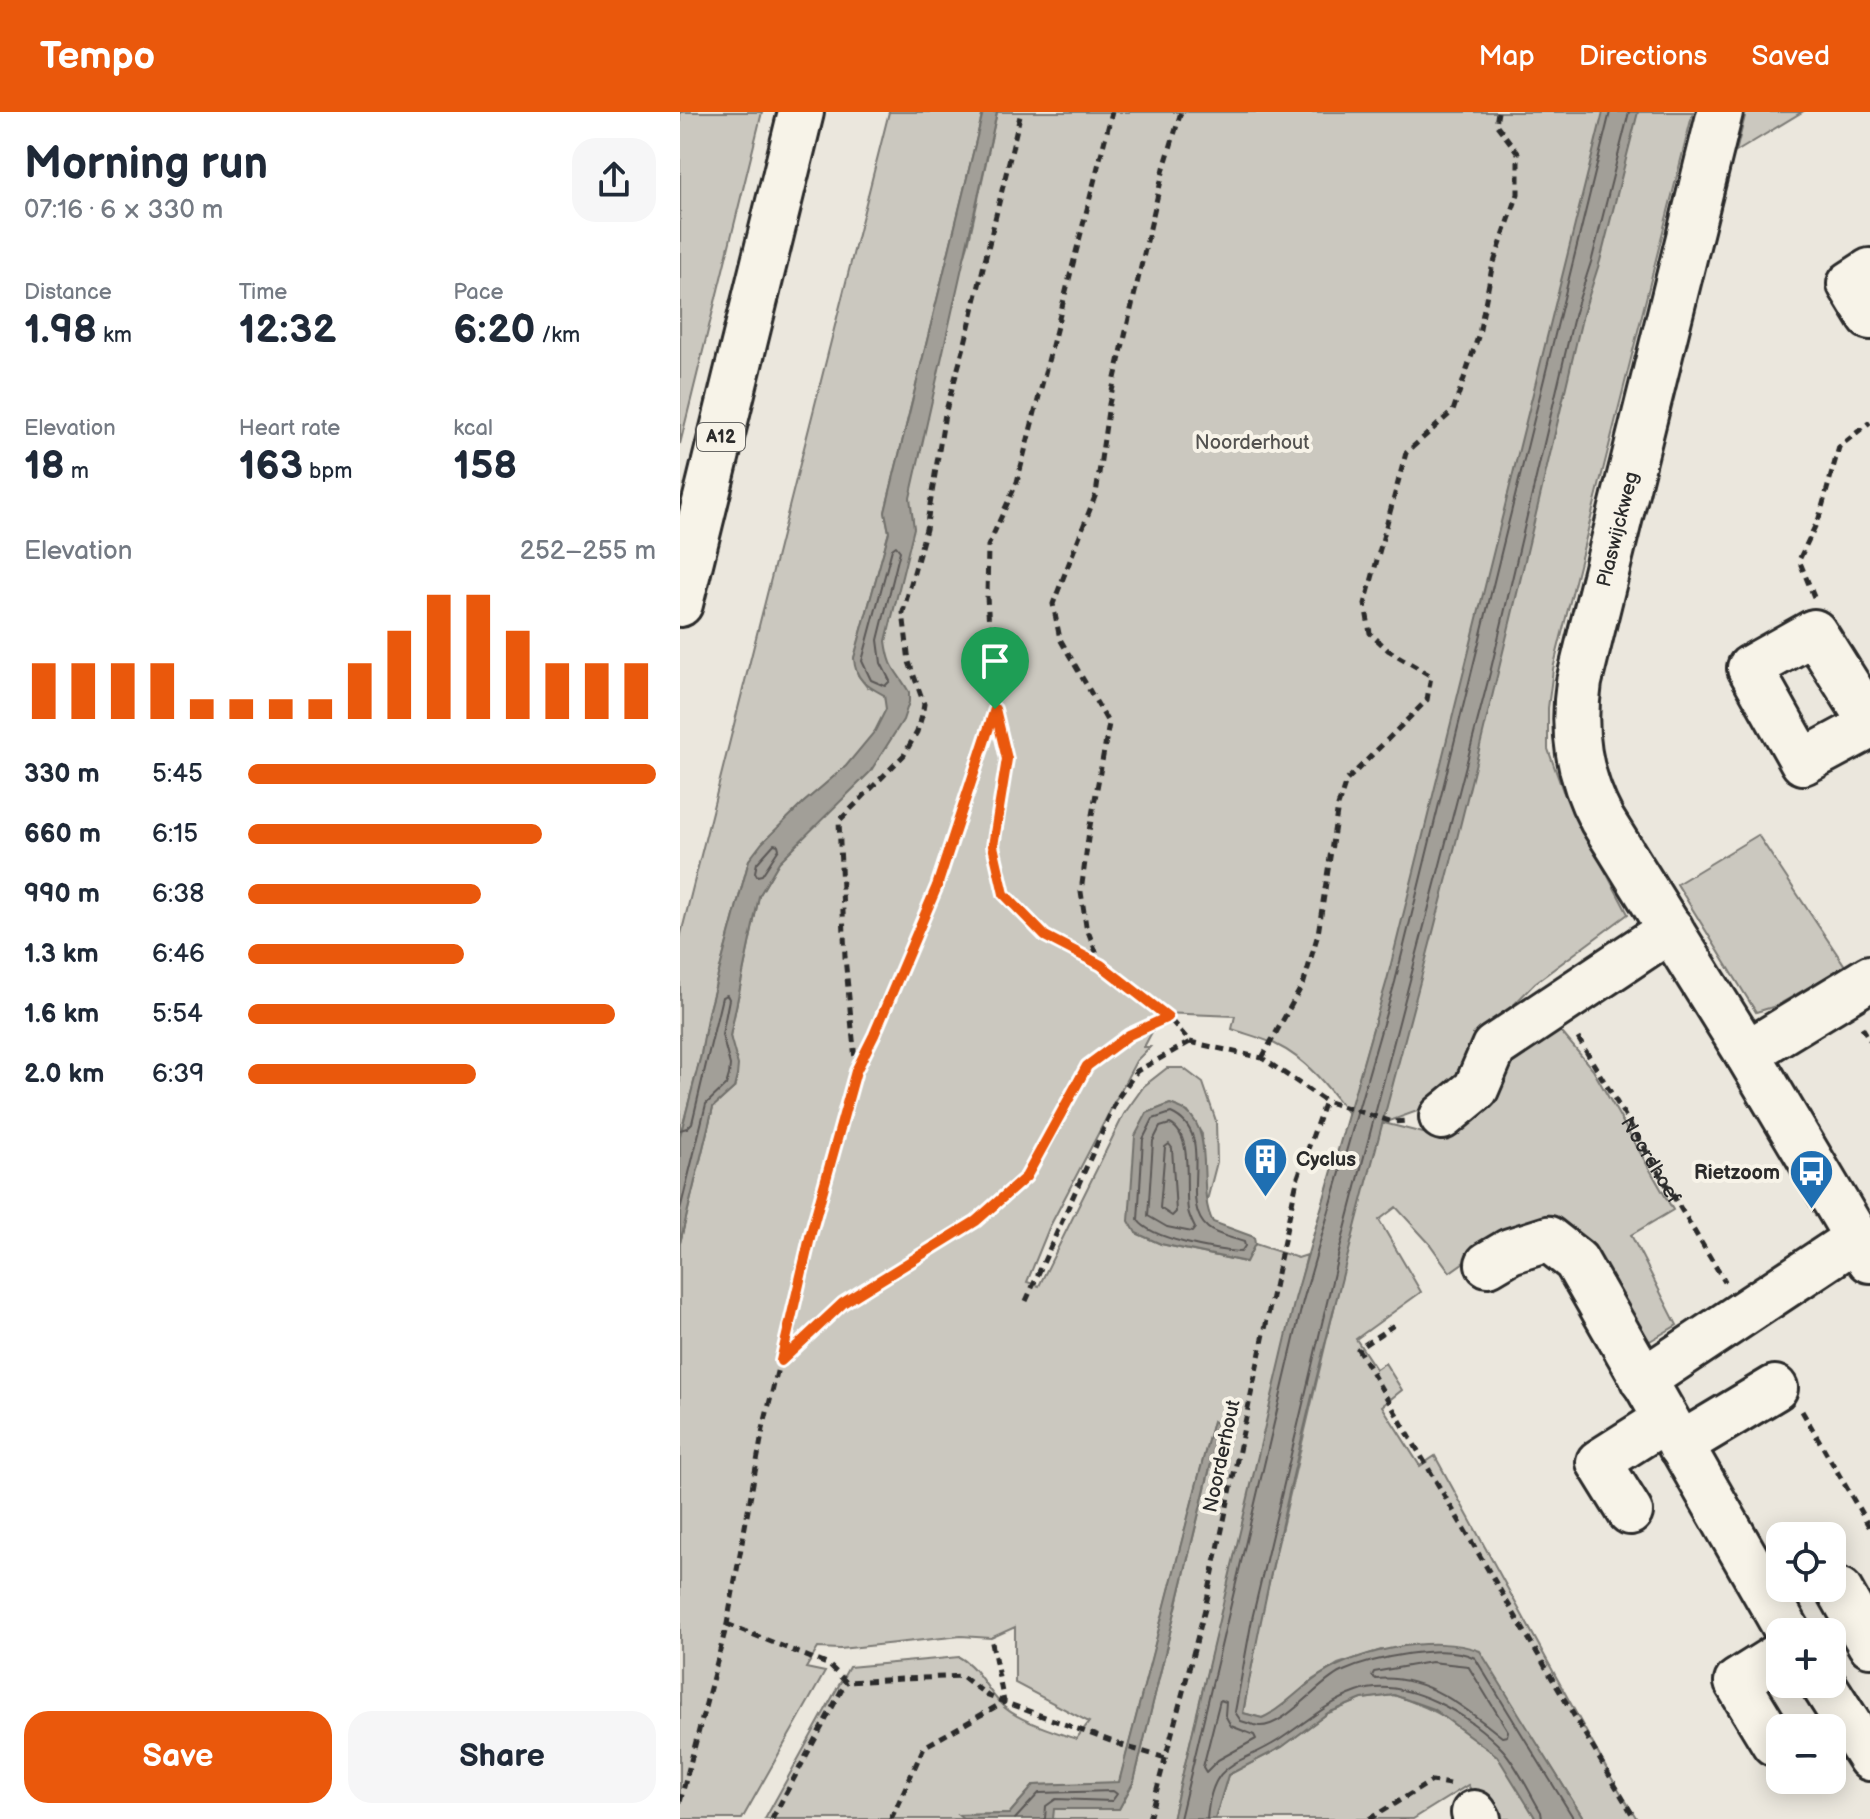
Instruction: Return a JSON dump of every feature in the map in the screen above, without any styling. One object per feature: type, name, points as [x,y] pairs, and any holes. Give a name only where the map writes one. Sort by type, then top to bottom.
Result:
[{"type":"main road","name":"A12","points":[[680,604],[801,112]]},
{"type":"main road","name":"Plaswijckweg","points":[[1720,112],[1579,682],[1575,711],[1581,770],[1590,796],[1864,1249]]},
{"type":"main road","points":[[1870,271],[1850,284],[1870,317]]},
{"type":"main road","points":[[1814,632],[1870,724],[1803,762],[1750,668],[1814,632]]},
{"type":"main road","points":[[1442,1117],[1476,1089],[1494,1047],[1671,929]]},
{"type":"main road","points":[[1747,1053],[1870,978]]},
{"type":"main road","points":[[1488,1264],[1510,1251],[1548,1239],[1576,1261],[1780,1618]]},
{"type":"main road","points":[[1643,1380],[1745,1314],[1864,1249]]},
{"type":"main road","points":[[1630,1512],[1599,1462],[1673,1432],[1787,1397]]},
{"type":"main road","points":[[1846,1602],[1870,1644]]},
{"type":"main road","points":[[1766,1664],[1737,1682],[1766,1730]]},
{"type":"main road","points":[[1834,1698],[1864,1734]]},
{"type":"path","points":[[856,1071],[845,957],[839,821],[904,755],[922,716],[924,704],[909,662],[903,612],[926,529],[945,414],[1021,112]]},
{"type":"path","points":[[1112,112],[1017,482],[988,546],[987,597],[995,709],[1007,759],[993,846],[1004,894],[1045,936],[1101,965],[1168,1017],[1190,1042],[1262,1058],[1325,1101],[1393,1122]]},
{"type":"path","points":[[1101,965],[1086,926],[1081,892],[1109,724],[1060,639],[1053,604],[1096,494],[1109,404],[1164,168],[1181,112]]},
{"type":"path","points":[[1262,1058],[1304,982],[1318,934],[1338,806],[1346,781],[1427,700],[1431,676],[1388,650],[1370,633],[1365,604],[1406,453],[1453,411],[1479,334],[1492,268],[1518,194],[1518,153],[1496,124],[1498,112]]},
{"type":"path","points":[[1814,632],[1820,612],[1799,560],[1819,518],[1839,447],[1870,422]]},
{"type":"path","points":[[680,1802],[727,1624],[763,1429],[811,1233],[856,1071],[937,886],[995,709]]},
{"type":"path","name":"Noordhoef","points":[[1557,1004],[1745,1314]]},
{"type":"path","points":[[781,1361],[843,1303],[976,1221],[1026,1177],[1087,1066],[1129,1035],[1168,1017]]},
{"type":"path","points":[[1026,1301],[1117,1099],[1137,1071],[1190,1042]]},
{"type":"path","name":"Noorderhout","points":[[1149,1819],[1205,1609],[1297,1180],[1325,1101]]},
{"type":"path","points":[[1394,1325],[1358,1349],[1635,1819]]},
{"type":"path","points":[[1787,1397],[1870,1528]]},
{"type":"path","points":[[727,1624],[829,1665],[846,1682],[962,1676],[988,1696],[1127,1747],[1166,1758]]},
{"type":"path","points":[[991,1638],[1004,1702]]},
{"type":"path","points":[[772,1819],[846,1682]]},
{"type":"path","points":[[891,1819],[924,1747],[1004,1702]]},
{"type":"path","points":[[1369,1819],[1432,1781],[1449,1784],[1476,1816]]},
{"type":"green space","points":[[680,112],[762,112],[680,444]]},
{"type":"green space","points":[[889,112],[983,112],[885,512],[889,532],[854,658],[858,675],[867,687],[913,521],[909,498],[921,447],[929,369],[968,245],[997,112],[1693,112],[1553,669],[1548,708],[1548,749],[1563,791],[1628,914],[1535,983],[1499,1020],[1432,1109],[1384,1123],[1427,1134],[1456,1121],[1511,1054],[1553,1022],[1593,1070],[1673,1210],[1631,1235],[1677,1325],[1643,1345],[1594,1260],[1488,1245],[1450,1272],[1396,1207],[1379,1220],[1421,1292],[1356,1339],[1376,1369],[1385,1363],[1402,1390],[1382,1406],[1420,1466],[1435,1456],[1637,1819],[1584,1819],[1522,1720],[1381,1650],[1338,1664],[1312,1680],[1278,1711],[1262,1718],[1243,1713],[1260,1620],[1345,1262],[1413,1004],[1376,1018],[1349,1115],[1307,1066],[1287,1050],[1232,1029],[1235,1016],[1162,1013],[1144,1047],[1150,1047],[1136,1061],[1049,1228],[1027,1282],[1039,1286],[1124,1114],[1144,1086],[1167,1068],[1183,1068],[1203,1083],[1216,1121],[1217,1162],[1205,1208],[1202,1134],[1188,1112],[1170,1104],[1147,1113],[1136,1233],[1161,1244],[1245,1262],[1255,1244],[1298,1258],[1307,1255],[1172,1819],[1053,1819],[1053,1809],[1119,1809],[1134,1781],[1220,1427],[1213,1422],[1119,1783],[1034,1785],[1009,1814],[960,1815],[963,1819],[765,1819],[849,1667],[959,1657],[972,1667],[1007,1710],[1036,1725],[1076,1739],[1089,1722],[1015,1683],[1015,1627],[991,1638],[961,1636],[840,1649],[818,1648],[806,1668],[825,1672],[742,1819],[680,1819],[680,1243],[713,1107],[734,1088],[737,1076],[730,1036],[759,896],[779,862],[834,806],[844,768],[803,803],[749,860],[708,1013],[701,1055],[680,1136],[680,938]]},
{"type":"green space","points":[[1746,112],[1802,112],[1736,152]]},
{"type":"green space","points":[[1758,835],[1845,966],[1776,1006],[1756,1012],[1677,884]]},
{"type":"green space","points":[[1394,1695],[1448,1719],[1485,1744],[1507,1769],[1536,1819],[1488,1819],[1468,1785],[1413,1819],[1215,1819],[1228,1775],[1282,1747],[1328,1713],[1362,1699]]},
{"type":"water","points":[[983,112],[997,112],[910,498],[914,528],[886,641],[892,664],[909,692],[909,702],[903,720],[870,772],[779,862],[759,896],[730,1036],[738,1065],[737,1076],[734,1088],[713,1107],[680,1243],[680,1136],[701,1055],[708,1013],[749,860],[803,803],[846,766],[875,731],[886,709],[884,695],[859,677],[854,658],[889,532],[885,512]]},
{"type":"water","points":[[1603,112],[1638,112],[1600,261],[1583,314],[1471,784],[1306,1421],[1243,1713],[1262,1718],[1328,1670],[1370,1654],[1393,1648],[1440,1644],[1480,1651],[1584,1819],[1536,1819],[1497,1756],[1433,1709],[1394,1695],[1362,1699],[1328,1713],[1282,1747],[1228,1775],[1215,1819],[1172,1819],[1295,1299],[1387,980]]},
{"type":"water","points":[[1170,1104],[1187,1112],[1200,1134],[1208,1209],[1213,1222],[1254,1237],[1255,1244],[1246,1262],[1161,1244],[1136,1233],[1129,1221],[1135,1136],[1147,1113]]},
{"type":"water","points":[[1213,1421],[1220,1426],[1134,1781],[1119,1809],[1054,1809],[1053,1819],[963,1819],[958,1815],[1009,1814],[1034,1785],[1119,1782]]},
{"type":"place","name":"Cyclus","points":[[1265,1198]]},
{"type":"place","name":"Rietzoom","points":[[1811,1211]]},
{"type":"route","points":[[995,709],[1007,759],[993,846],[1004,894],[1045,936],[1101,965],[1168,1017],[1129,1035],[1087,1066],[1026,1177],[976,1221],[843,1303],[781,1361],[811,1233],[856,1071],[937,886],[995,709]]}]
